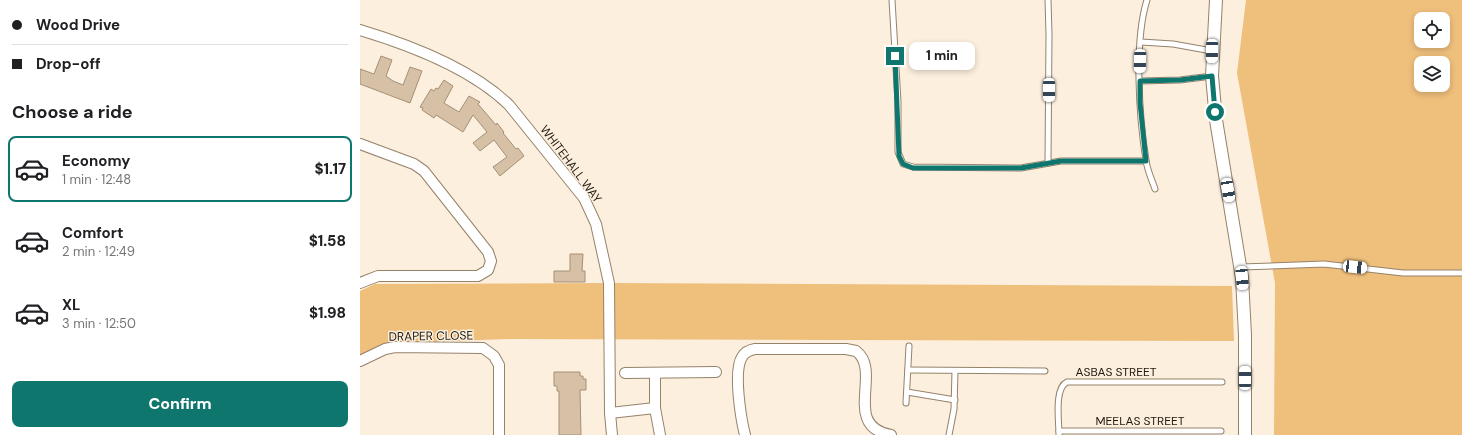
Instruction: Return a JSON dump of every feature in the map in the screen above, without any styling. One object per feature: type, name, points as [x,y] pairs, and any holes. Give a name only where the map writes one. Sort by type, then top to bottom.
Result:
[{"type":"street","points":[[1216,0],[1212,51],[1212,76],[1216,120],[1241,267],[1245,311],[1245,435]]},
{"type":"street","name":"WHITEHALL WAY","points":[[360,30],[447,63],[499,95],[509,105],[588,203],[596,224],[609,283],[610,413],[612,435]]},
{"type":"street","points":[[360,144],[414,164],[424,171],[488,252],[491,261],[488,270],[478,276],[378,276],[360,283]]},
{"type":"street","name":"DRAPER CLOSE","points":[[360,361],[385,349],[395,348],[476,347],[489,352],[494,356],[499,365],[499,435]]},
{"type":"street","points":[[745,435],[738,405],[739,364],[743,355],[755,349],[851,349],[860,354],[865,365],[865,408],[868,420],[876,430],[891,435]]},
{"type":"street","points":[[625,373],[716,372]]},
{"type":"street","points":[[655,373],[655,408],[660,435]]},
{"type":"street","points":[[610,413],[655,408]]},
{"type":"lane","points":[[892,0],[898,102],[898,152],[903,164],[913,168],[1021,168],[1061,161],[1146,161]]},
{"type":"lane","points":[[1048,0],[1048,163]]},
{"type":"lane","points":[[1147,0],[1142,17],[1140,103],[1146,161],[1155,189]]},
{"type":"lane","points":[[1141,42],[1173,44],[1212,51]]},
{"type":"lane","points":[[1140,81],[1180,80],[1212,76]]},
{"type":"lane","points":[[1241,267],[1324,264],[1403,273],[1462,273]]},
{"type":"lane","points":[[906,403],[908,346]]},
{"type":"lane","points":[[908,370],[1046,371]]},
{"type":"lane","points":[[949,435],[955,400],[955,371]]},
{"type":"lane","name":"ASBAS STREET","points":[[1059,433],[1059,393],[1062,385],[1068,382],[1222,382]]},
{"type":"lane","points":[[907,392],[955,400]]},
{"type":"lane","name":"MEELAS STREET","points":[[1059,433],[1221,431]]},
{"type":"shaded area","points":[[1246,0],[1462,0],[1462,435],[1274,435],[1275,283],[1237,73]]},
{"type":"shaded area","points":[[609,283],[1232,286],[1234,341],[508,339],[397,343],[360,355],[360,291],[375,284]]},
{"type":"building","points":[[381,56],[392,60],[386,76],[403,85],[410,67],[422,71],[410,103],[360,84],[360,69],[374,74]]},
{"type":"building","points":[[444,80],[453,86],[444,103],[459,112],[469,96],[480,102],[478,104],[496,125],[497,123],[516,149],[518,148],[524,156],[500,176],[493,167],[507,157],[494,140],[480,151],[473,143],[487,132],[473,115],[463,132],[436,115],[434,118],[420,107],[431,89],[434,91],[436,88],[438,89]]},
{"type":"building","points":[[570,254],[583,254],[582,271],[585,271],[585,282],[554,282],[554,271],[570,271]]},
{"type":"building","points":[[554,372],[580,372],[580,376],[583,376],[583,379],[586,379],[586,390],[580,390],[581,435],[559,435],[559,391],[557,391],[557,386],[554,386]]},
{"type":"route","points":[[895,56],[898,102],[898,152],[900,160],[903,164],[913,168],[1021,168],[1061,161],[1146,161],[1140,103],[1140,81],[1180,80],[1212,76],[1215,112]]}]
